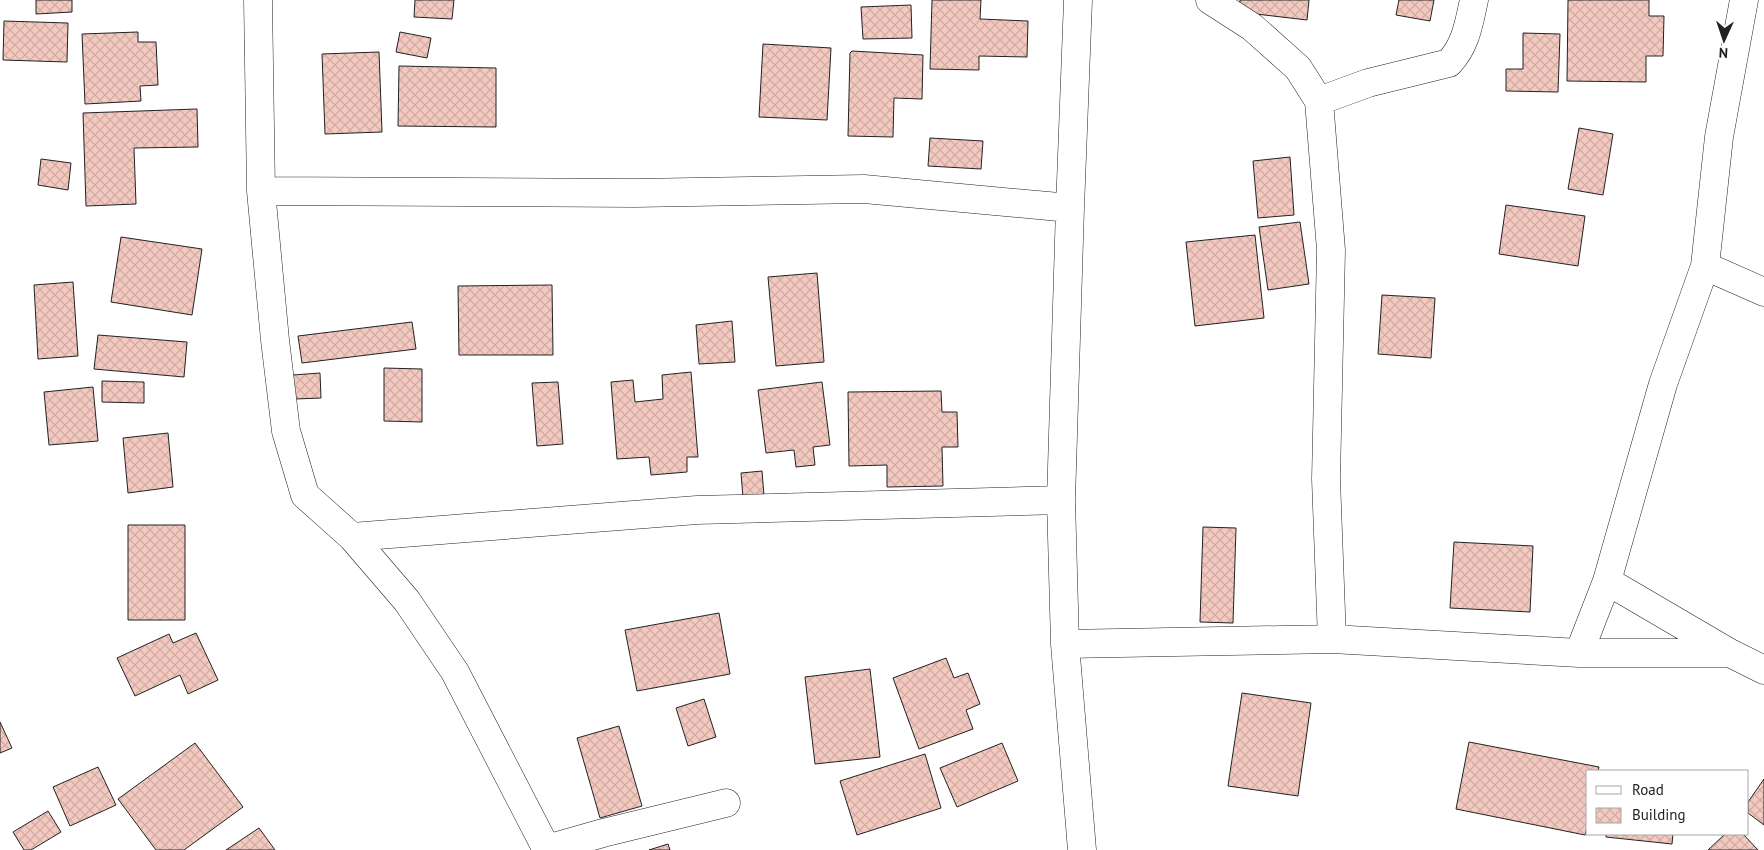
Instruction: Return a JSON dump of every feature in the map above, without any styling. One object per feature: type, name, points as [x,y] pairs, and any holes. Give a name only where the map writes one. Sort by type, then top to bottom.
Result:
[{"type":"street","points":[[258,0],[261,191],[275,340],[286,431],[304,495],[352,537],[407,601],[454,672],[547,850],[603,833],[726,803]]},
{"type":"street","points":[[1078,0],[1062,500],[1065,644],[1082,850]]},
{"type":"street","points":[[1210,0],[1252,27],[1298,68],[1319,101],[1331,250],[1326,479],[1332,639]]},
{"type":"street","points":[[1319,101],[1368,83],[1449,63],[1459,53],[1468,31],[1474,0]]},
{"type":"street","points":[[1579,653],[1607,581],[1663,384],[1705,266],[1719,137],[1744,0]]},
{"type":"street","points":[[261,191],[635,193],[864,189],[1070,208]]},
{"type":"street","points":[[1705,266],[1764,292]]},
{"type":"street","points":[[352,537],[697,510],[1062,500]]},
{"type":"street","points":[[1607,581],[1730,653],[1764,670]]},
{"type":"street","points":[[1065,644],[1332,639],[1579,653],[1730,653]]},
{"type":"building","points":[[36,0],[72,0],[72,12],[36,14]]},
{"type":"building","points":[[415,0],[454,0],[452,19],[414,17]]},
{"type":"building","points":[[932,0],[981,0],[980,19],[1028,21],[1027,57],[979,56],[979,70],[930,69]]},
{"type":"building","points":[[1240,0],[1309,0],[1307,20],[1239,12]]},
{"type":"building","points":[[1399,0],[1434,0],[1430,21],[1396,15]]},
{"type":"building","points":[[1568,0],[1649,0],[1649,16],[1664,16],[1663,56],[1646,56],[1646,82],[1567,81]]},
{"type":"building","points":[[911,5],[912,38],[863,39],[861,7]]},
{"type":"building","points":[[4,21],[68,23],[67,62],[3,60]]},
{"type":"building","points":[[138,32],[138,42],[156,42],[158,85],[140,86],[141,101],[85,104],[82,34]]},
{"type":"building","points":[[400,32],[431,38],[427,58],[396,52]]},
{"type":"building","points":[[1523,33],[1560,34],[1558,92],[1506,91],[1506,69],[1523,69]]},
{"type":"building","points":[[763,44],[831,48],[827,120],[759,117]]},
{"type":"building","points":[[852,51],[923,55],[922,99],[894,98],[893,137],[848,136],[850,53]]},
{"type":"building","points":[[379,52],[382,132],[325,134],[322,54]]},
{"type":"building","points":[[399,66],[496,68],[496,127],[398,126]]},
{"type":"building","points":[[197,109],[198,147],[134,148],[136,204],[86,206],[83,113]]},
{"type":"building","points":[[1579,128],[1613,134],[1603,195],[1568,189]]},
{"type":"building","points":[[930,138],[983,141],[981,169],[928,166]]},
{"type":"building","points":[[1290,157],[1294,215],[1258,218],[1253,161]]},
{"type":"building","points":[[41,159],[71,163],[68,190],[38,185]]},
{"type":"building","points":[[1506,205],[1585,216],[1578,266],[1499,254]]},
{"type":"building","points":[[1300,222],[1309,284],[1268,290],[1259,227]]},
{"type":"building","points":[[1255,235],[1264,318],[1195,326],[1186,242]]},
{"type":"building","points":[[121,237],[202,249],[192,315],[111,302]]},
{"type":"building","points":[[817,273],[824,362],[776,366],[768,277]]},
{"type":"building","points":[[73,282],[78,356],[38,359],[34,285]]},
{"type":"building","points":[[552,285],[553,355],[459,355],[458,286]]},
{"type":"building","points":[[1382,295],[1435,298],[1431,358],[1378,354]]},
{"type":"building","points":[[732,321],[735,362],[699,364],[696,325]]},
{"type":"building","points":[[412,322],[416,349],[302,363],[298,336]]},
{"type":"building","points":[[98,335],[187,342],[184,377],[94,369]]},
{"type":"building","points":[[384,368],[422,369],[422,422],[384,421]]},
{"type":"building","points":[[691,372],[698,457],[687,457],[687,472],[651,475],[649,457],[617,459],[611,382],[633,380],[635,402],[663,399],[662,375]]},
{"type":"building","points":[[320,373],[321,398],[295,399],[293,375]]},
{"type":"building","points":[[102,381],[144,382],[144,403],[102,402]]},
{"type":"building","points":[[558,382],[563,444],[537,446],[532,383]]},
{"type":"building","points":[[822,382],[830,445],[813,447],[815,465],[796,467],[794,450],[766,453],[758,390]]},
{"type":"building","points":[[93,387],[98,441],[49,445],[44,392]]},
{"type":"building","points":[[941,391],[942,412],[957,412],[958,447],[942,447],[943,486],[887,487],[887,465],[849,466],[848,392]]},
{"type":"building","points":[[168,433],[173,487],[128,493],[123,438]]},
{"type":"building","points":[[762,471],[764,496],[743,498],[741,473]]},
{"type":"building","points":[[128,525],[185,525],[185,620],[128,620]]},
{"type":"building","points":[[1203,527],[1236,528],[1233,623],[1200,622]]},
{"type":"building","points":[[1454,542],[1533,546],[1530,612],[1450,608]]},
{"type":"building","points":[[719,613],[730,674],[637,691],[625,630]]},
{"type":"building","points":[[196,633],[218,680],[188,694],[180,675],[135,696],[117,658],[169,634],[173,643]]},
{"type":"building","points":[[946,658],[954,678],[968,673],[980,704],[966,710],[973,729],[919,749],[893,678]]},
{"type":"building","points":[[870,669],[880,757],[815,764],[805,677]]},
{"type":"building","points":[[1242,693],[1311,703],[1298,796],[1228,786]]},
{"type":"building","points":[[704,699],[716,737],[688,746],[676,708]]},
{"type":"building","points":[[0,722],[12,748],[0,753]]},
{"type":"building","points":[[619,726],[642,806],[600,818],[577,738]]},
{"type":"building","points":[[1469,742],[1599,767],[1598,770],[1586,770],[1585,835],[1456,809]]},
{"type":"building","points":[[195,743],[243,807],[184,850],[156,850],[118,799]]},
{"type":"building","points":[[1002,743],[1018,781],[957,807],[940,768]]},
{"type":"building","points":[[925,754],[941,808],[857,835],[840,781]]},
{"type":"building","points":[[98,767],[116,805],[70,826],[53,787]]},
{"type":"building","points":[[1764,779],[1764,825],[1749,814],[1749,801]]},
{"type":"building","points":[[48,811],[61,832],[31,850],[24,850],[13,832]]},
{"type":"building","points":[[259,828],[275,850],[226,850]]},
{"type":"building","points":[[1606,835],[1673,835],[1672,844],[1606,837]]},
{"type":"building","points":[[1724,835],[1744,835],[1758,850],[1708,850]]},
{"type":"building","points":[[668,844],[670,850],[649,850]]}]
